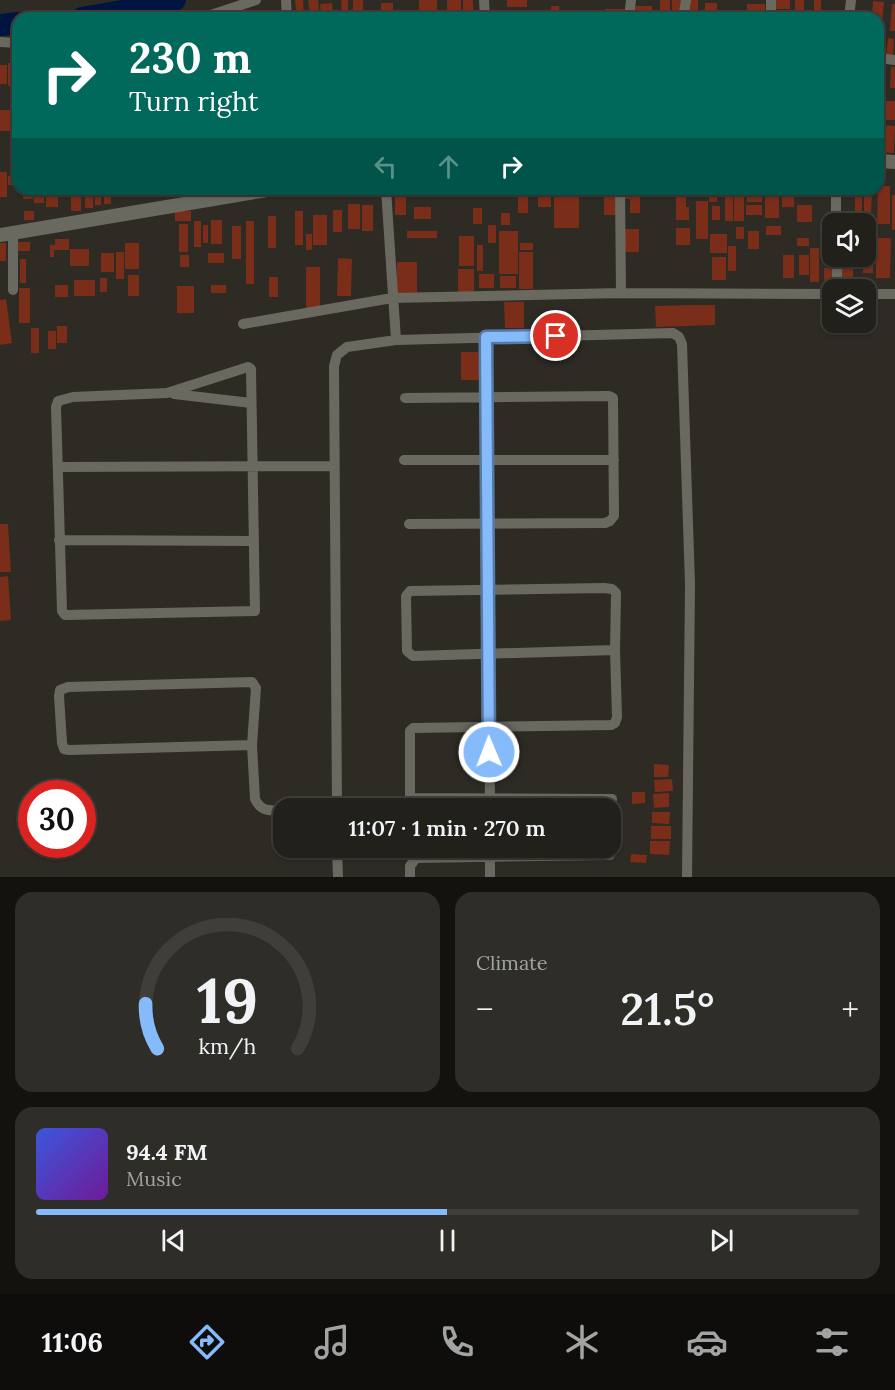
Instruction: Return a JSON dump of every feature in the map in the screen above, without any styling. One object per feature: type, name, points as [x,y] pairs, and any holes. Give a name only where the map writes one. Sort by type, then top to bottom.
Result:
[{"type":"street","points":[[220,12],[256,0]]},
{"type":"street","points":[[14,290],[6,234],[237,195]]},
{"type":"street","points":[[386,195],[396,340]]},
{"type":"street","points":[[620,195],[621,293]]},
{"type":"street","points":[[836,195],[837,213]]},
{"type":"street","points":[[243,324],[392,298],[621,293],[822,294]]},
{"type":"street","points":[[876,294],[895,294]]},
{"type":"street","points":[[337,798],[333,466],[334,366],[337,355],[347,347],[396,340],[673,333],[679,337],[681,342],[690,584],[687,877]]},
{"type":"street","points":[[486,337],[490,798]]},
{"type":"street","points":[[168,393],[250,367],[253,468],[252,541],[255,608],[253,612],[65,615],[62,611],[56,407],[61,399],[168,393],[251,403]]},
{"type":"street","points":[[405,398],[612,396],[614,516],[610,521],[605,523],[409,524]]},
{"type":"street","points":[[404,460],[614,460]]},
{"type":"street","points":[[59,467],[333,466]]},
{"type":"street","points":[[59,540],[252,541]]},
{"type":"street","points":[[412,798],[410,795],[410,731],[413,728],[489,728],[610,725],[615,723],[617,717],[616,592],[612,589],[410,591],[406,596],[407,651],[410,654],[615,650]]},
{"type":"street","points":[[252,745],[64,749],[60,690],[68,687],[252,682],[256,688],[252,745],[255,799],[258,806],[266,811],[273,811]]},
{"type":"street","points":[[337,858],[338,877]]},
{"type":"street","points":[[410,877],[410,866],[416,858]]},
{"type":"street","points":[[490,858],[490,877]]},
{"type":"building","points":[[295,0],[303,0],[304,12],[296,12]]},
{"type":"building","points":[[308,0],[318,0],[319,11],[310,12]]},
{"type":"building","points":[[341,0],[348,0],[348,12],[342,12]]},
{"type":"building","points":[[353,0],[363,0],[363,12],[353,12]]},
{"type":"building","points":[[419,0],[437,0],[437,12],[419,12]]},
{"type":"building","points":[[447,0],[461,0],[461,12],[447,12]]},
{"type":"building","points":[[463,0],[473,0],[473,12],[463,12]]},
{"type":"building","points":[[507,0],[527,0],[527,7],[507,7]]},
{"type":"building","points":[[660,0],[670,0],[670,12],[660,12]]},
{"type":"building","points":[[672,0],[683,0],[683,12],[672,12]]},
{"type":"building","points":[[688,0],[698,0],[698,12],[688,12]]},
{"type":"building","points":[[775,0],[790,0],[790,9],[775,9]]},
{"type":"building","points":[[795,0],[804,0],[804,12],[795,12]]},
{"type":"building","points":[[814,0],[821,0],[821,12],[814,12]]},
{"type":"building","points":[[873,1],[884,2],[883,12],[872,12]]},
{"type":"building","points":[[332,3],[333,12],[321,12],[320,4]]},
{"type":"building","points":[[381,3],[393,3],[393,12],[381,12]]},
{"type":"building","points":[[705,3],[717,3],[717,12],[705,12]]},
{"type":"building","points":[[747,4],[765,4],[765,12],[747,12]]},
{"type":"building","points":[[892,4],[895,4],[895,31],[890,31]]},
{"type":"building","points":[[551,6],[559,6],[559,12],[551,12]]},
{"type":"building","points":[[634,6],[652,6],[652,12],[634,12]]},
{"type":"building","points":[[605,9],[625,9],[625,12],[605,12]]},
{"type":"building","points":[[888,38],[894,39],[893,57],[886,57]]},
{"type":"building","points":[[8,63],[12,63],[12,86],[8,86]]},
{"type":"building","points":[[0,65],[7,65],[7,84],[0,84]]},
{"type":"building","points":[[891,67],[895,67],[895,88],[890,88]]},
{"type":"building","points":[[885,101],[895,101],[895,120],[885,120]]},
{"type":"building","points":[[0,110],[12,110],[12,131],[0,131]]},
{"type":"building","points":[[884,125],[895,126],[894,153],[884,152]]},
{"type":"building","points":[[0,172],[7,172],[7,197],[0,197]]},
{"type":"building","points":[[8,176],[12,176],[12,185],[8,185]]},
{"type":"building","points":[[884,186],[890,186],[890,224],[877,224],[878,195],[884,195]]},
{"type":"building","points":[[23,195],[33,195],[33,199],[23,199]]},
{"type":"building","points":[[34,195],[44,195],[44,203],[34,203]]},
{"type":"building","points":[[46,195],[58,195],[58,207],[46,207]]},
{"type":"building","points":[[71,195],[81,195],[81,211],[71,211]]},
{"type":"building","points":[[85,195],[93,195],[93,208],[85,208]]},
{"type":"building","points":[[95,195],[101,195],[101,205],[95,205]]},
{"type":"building","points":[[104,195],[111,195],[111,204],[104,204]]},
{"type":"building","points":[[395,195],[406,195],[406,215],[395,215]]},
{"type":"building","points":[[518,195],[528,195],[528,213],[518,213]]},
{"type":"building","points":[[538,195],[551,195],[551,207],[538,207]]},
{"type":"building","points":[[554,195],[579,195],[579,228],[554,228]]},
{"type":"building","points":[[604,195],[617,195],[617,215],[604,215]]},
{"type":"building","points":[[623,195],[640,195],[640,213],[630,213],[630,199],[623,199]]},
{"type":"building","points":[[676,195],[686,195],[689,220],[676,220]]},
{"type":"building","points":[[692,195],[707,195],[707,197],[692,197]]},
{"type":"building","points":[[709,195],[717,195],[717,202],[709,202]]},
{"type":"building","points":[[725,195],[733,195],[733,221],[725,221]]},
{"type":"building","points":[[734,195],[744,195],[744,221],[734,221]]},
{"type":"building","points":[[747,195],[762,195],[762,202],[747,202]]},
{"type":"building","points":[[765,195],[779,195],[779,218],[765,218]]},
{"type":"building","points":[[782,195],[794,195],[794,207],[782,207]]},
{"type":"building","points":[[855,195],[862,195],[862,213],[855,213]]},
{"type":"building","points":[[864,195],[872,195],[871,213],[864,213]]},
{"type":"building","points":[[892,195],[895,195],[895,230],[892,230]]},
{"type":"building","points":[[696,201],[708,201],[708,239],[696,239]]},
{"type":"building","points":[[348,204],[360,204],[360,229],[348,229]]},
{"type":"building","points":[[362,205],[373,205],[373,231],[362,231]]},
{"type":"building","points":[[746,205],[762,205],[762,215],[746,215]]},
{"type":"building","points":[[797,205],[812,205],[812,222],[797,222]]},
{"type":"building","points":[[712,206],[720,206],[720,220],[712,220]]},
{"type":"building","points":[[414,207],[431,207],[431,219],[414,219]]},
{"type":"building","points":[[473,208],[482,208],[482,224],[473,224]]},
{"type":"building","points":[[333,210],[342,210],[342,232],[333,232]]},
{"type":"building","points":[[24,211],[34,211],[34,220],[24,220]]},
{"type":"building","points":[[175,211],[191,211],[191,221],[175,221]]},
{"type":"building","points":[[295,211],[303,211],[303,245],[295,245]]},
{"type":"building","points":[[501,213],[510,213],[510,225],[501,225]]},
{"type":"building","points":[[313,215],[327,215],[327,245],[313,245]]},
{"type":"building","points":[[268,216],[276,216],[276,248],[268,248]]},
{"type":"building","points":[[211,220],[222,220],[222,244],[211,244]]},
{"type":"building","points":[[194,221],[201,221],[201,247],[194,247]]},
{"type":"building","points":[[246,221],[254,221],[254,284],[246,284]]},
{"type":"building","points":[[179,224],[188,224],[188,252],[179,252]]},
{"type":"building","points":[[203,225],[208,225],[208,243],[203,243]]},
{"type":"building","points":[[488,225],[496,225],[496,243],[488,243]]},
{"type":"building","points":[[232,226],[241,226],[241,259],[232,259]]},
{"type":"building","points":[[766,226],[781,226],[781,235],[766,235]]},
{"type":"building","points":[[736,227],[744,227],[744,239],[736,239]]},
{"type":"building","points":[[676,228],[690,228],[690,245],[676,245]]},
{"type":"building","points":[[624,229],[639,229],[639,252],[624,252]]},
{"type":"building","points":[[407,231],[437,231],[437,238],[407,238]]},
{"type":"building","points":[[499,231],[518,231],[518,274],[499,274]]},
{"type":"building","points":[[748,231],[759,231],[759,249],[748,249]]},
{"type":"building","points":[[306,234],[312,234],[312,250],[306,250]]},
{"type":"building","points":[[710,234],[727,234],[727,253],[710,253]]},
{"type":"building","points":[[459,236],[474,236],[474,266],[459,266]]},
{"type":"building","points":[[797,238],[809,238],[809,246],[797,246]]},
{"type":"building","points":[[876,238],[891,238],[890,278],[876,278]]},
{"type":"building","points":[[55,239],[69,239],[69,250],[54,250],[54,257],[50,257],[50,245],[55,245]]},
{"type":"building","points":[[18,242],[30,242],[30,251],[18,251]]},
{"type":"building","points":[[0,243],[6,243],[6,261],[0,261]]},
{"type":"building","points":[[125,243],[139,243],[139,269],[125,269]]},
{"type":"building","points":[[520,243],[533,243],[533,250],[520,250]]},
{"type":"building","points":[[477,245],[483,245],[483,271],[477,271]]},
{"type":"building","points":[[728,246],[736,246],[736,271],[728,271]]},
{"type":"building","points":[[810,248],[819,248],[819,282],[810,282]]},
{"type":"building","points":[[70,249],[89,249],[89,266],[70,266]]},
{"type":"building","points":[[116,252],[124,252],[124,279],[116,279]]},
{"type":"building","points":[[519,252],[533,252],[533,289],[519,289]]},
{"type":"building","points":[[101,253],[114,253],[114,272],[101,272]]},
{"type":"building","points":[[208,253],[224,253],[224,263],[208,263]]},
{"type":"building","points":[[180,255],[189,255],[189,267],[180,267]]},
{"type":"building","points":[[783,255],[794,255],[794,278],[783,278]]},
{"type":"building","points":[[799,255],[809,255],[809,275],[799,275]]},
{"type":"building","points":[[712,257],[726,257],[726,280],[712,280]]},
{"type":"building","points":[[338,258],[352,259],[351,296],[337,296]]},
{"type":"building","points":[[20,259],[26,259],[26,283],[20,283]]},
{"type":"building","points":[[397,262],[417,262],[417,296],[397,296]]},
{"type":"building","points":[[306,267],[320,267],[320,310],[306,310]]},
{"type":"building","points":[[839,267],[853,267],[853,279],[839,279]]},
{"type":"building","points":[[863,267],[873,267],[873,273],[863,273]]},
{"type":"building","points":[[824,268],[832,268],[832,279],[824,279]]},
{"type":"building","points":[[458,269],[474,269],[474,292],[458,292]]},
{"type":"building","points":[[479,274],[494,274],[494,288],[479,288]]},
{"type":"building","points":[[128,275],[139,275],[139,296],[128,296]]},
{"type":"building","points":[[500,276],[516,276],[516,288],[500,288]]},
{"type":"building","points":[[269,277],[278,277],[278,297],[269,297]]},
{"type":"building","points":[[100,278],[107,278],[107,292],[100,292]]},
{"type":"building","points":[[74,280],[95,280],[95,296],[74,296]]},
{"type":"building","points":[[55,285],[68,285],[68,297],[55,297]]},
{"type":"building","points":[[211,285],[226,285],[226,293],[211,293]]},
{"type":"building","points":[[177,286],[194,286],[194,313],[177,313]]},
{"type":"building","points":[[19,288],[30,288],[30,323],[19,323]]},
{"type":"building","points":[[6,299],[12,343],[0,345],[0,300]]},
{"type":"building","points":[[504,302],[524,302],[524,328],[505,328]]},
{"type":"building","points":[[715,305],[715,325],[656,327],[655,306]]},
{"type":"building","points":[[57,326],[67,326],[67,343],[57,343]]},
{"type":"building","points":[[31,328],[39,328],[39,353],[31,353]]},
{"type":"building","points":[[48,331],[56,331],[56,349],[48,349]]},
{"type":"building","points":[[461,352],[479,352],[479,380],[461,380]]},
{"type":"building","points":[[0,524],[8,524],[11,572],[0,572]]},
{"type":"building","points":[[8,576],[11,620],[0,621],[0,577]]},
{"type":"building","points":[[654,764],[669,765],[668,777],[654,777]]},
{"type":"building","points":[[672,779],[673,791],[655,792],[654,780]]},
{"type":"building","points":[[632,792],[645,792],[645,803],[632,804]]},
{"type":"building","points":[[669,793],[669,807],[654,808],[653,794]]},
{"type":"building","points":[[652,812],[670,812],[669,824],[652,823]]},
{"type":"building","points":[[651,826],[671,826],[671,839],[651,839]]},
{"type":"building","points":[[650,841],[670,841],[669,855],[650,854]]},
{"type":"building","points":[[631,854],[647,855],[646,863],[630,862]]},
{"type":"waterway","points":[[116,12],[175,0]]},
{"type":"waterway","points":[[0,25],[12,24]]},
{"type":"route","points":[[489,752],[486,337],[556,336]]}]
